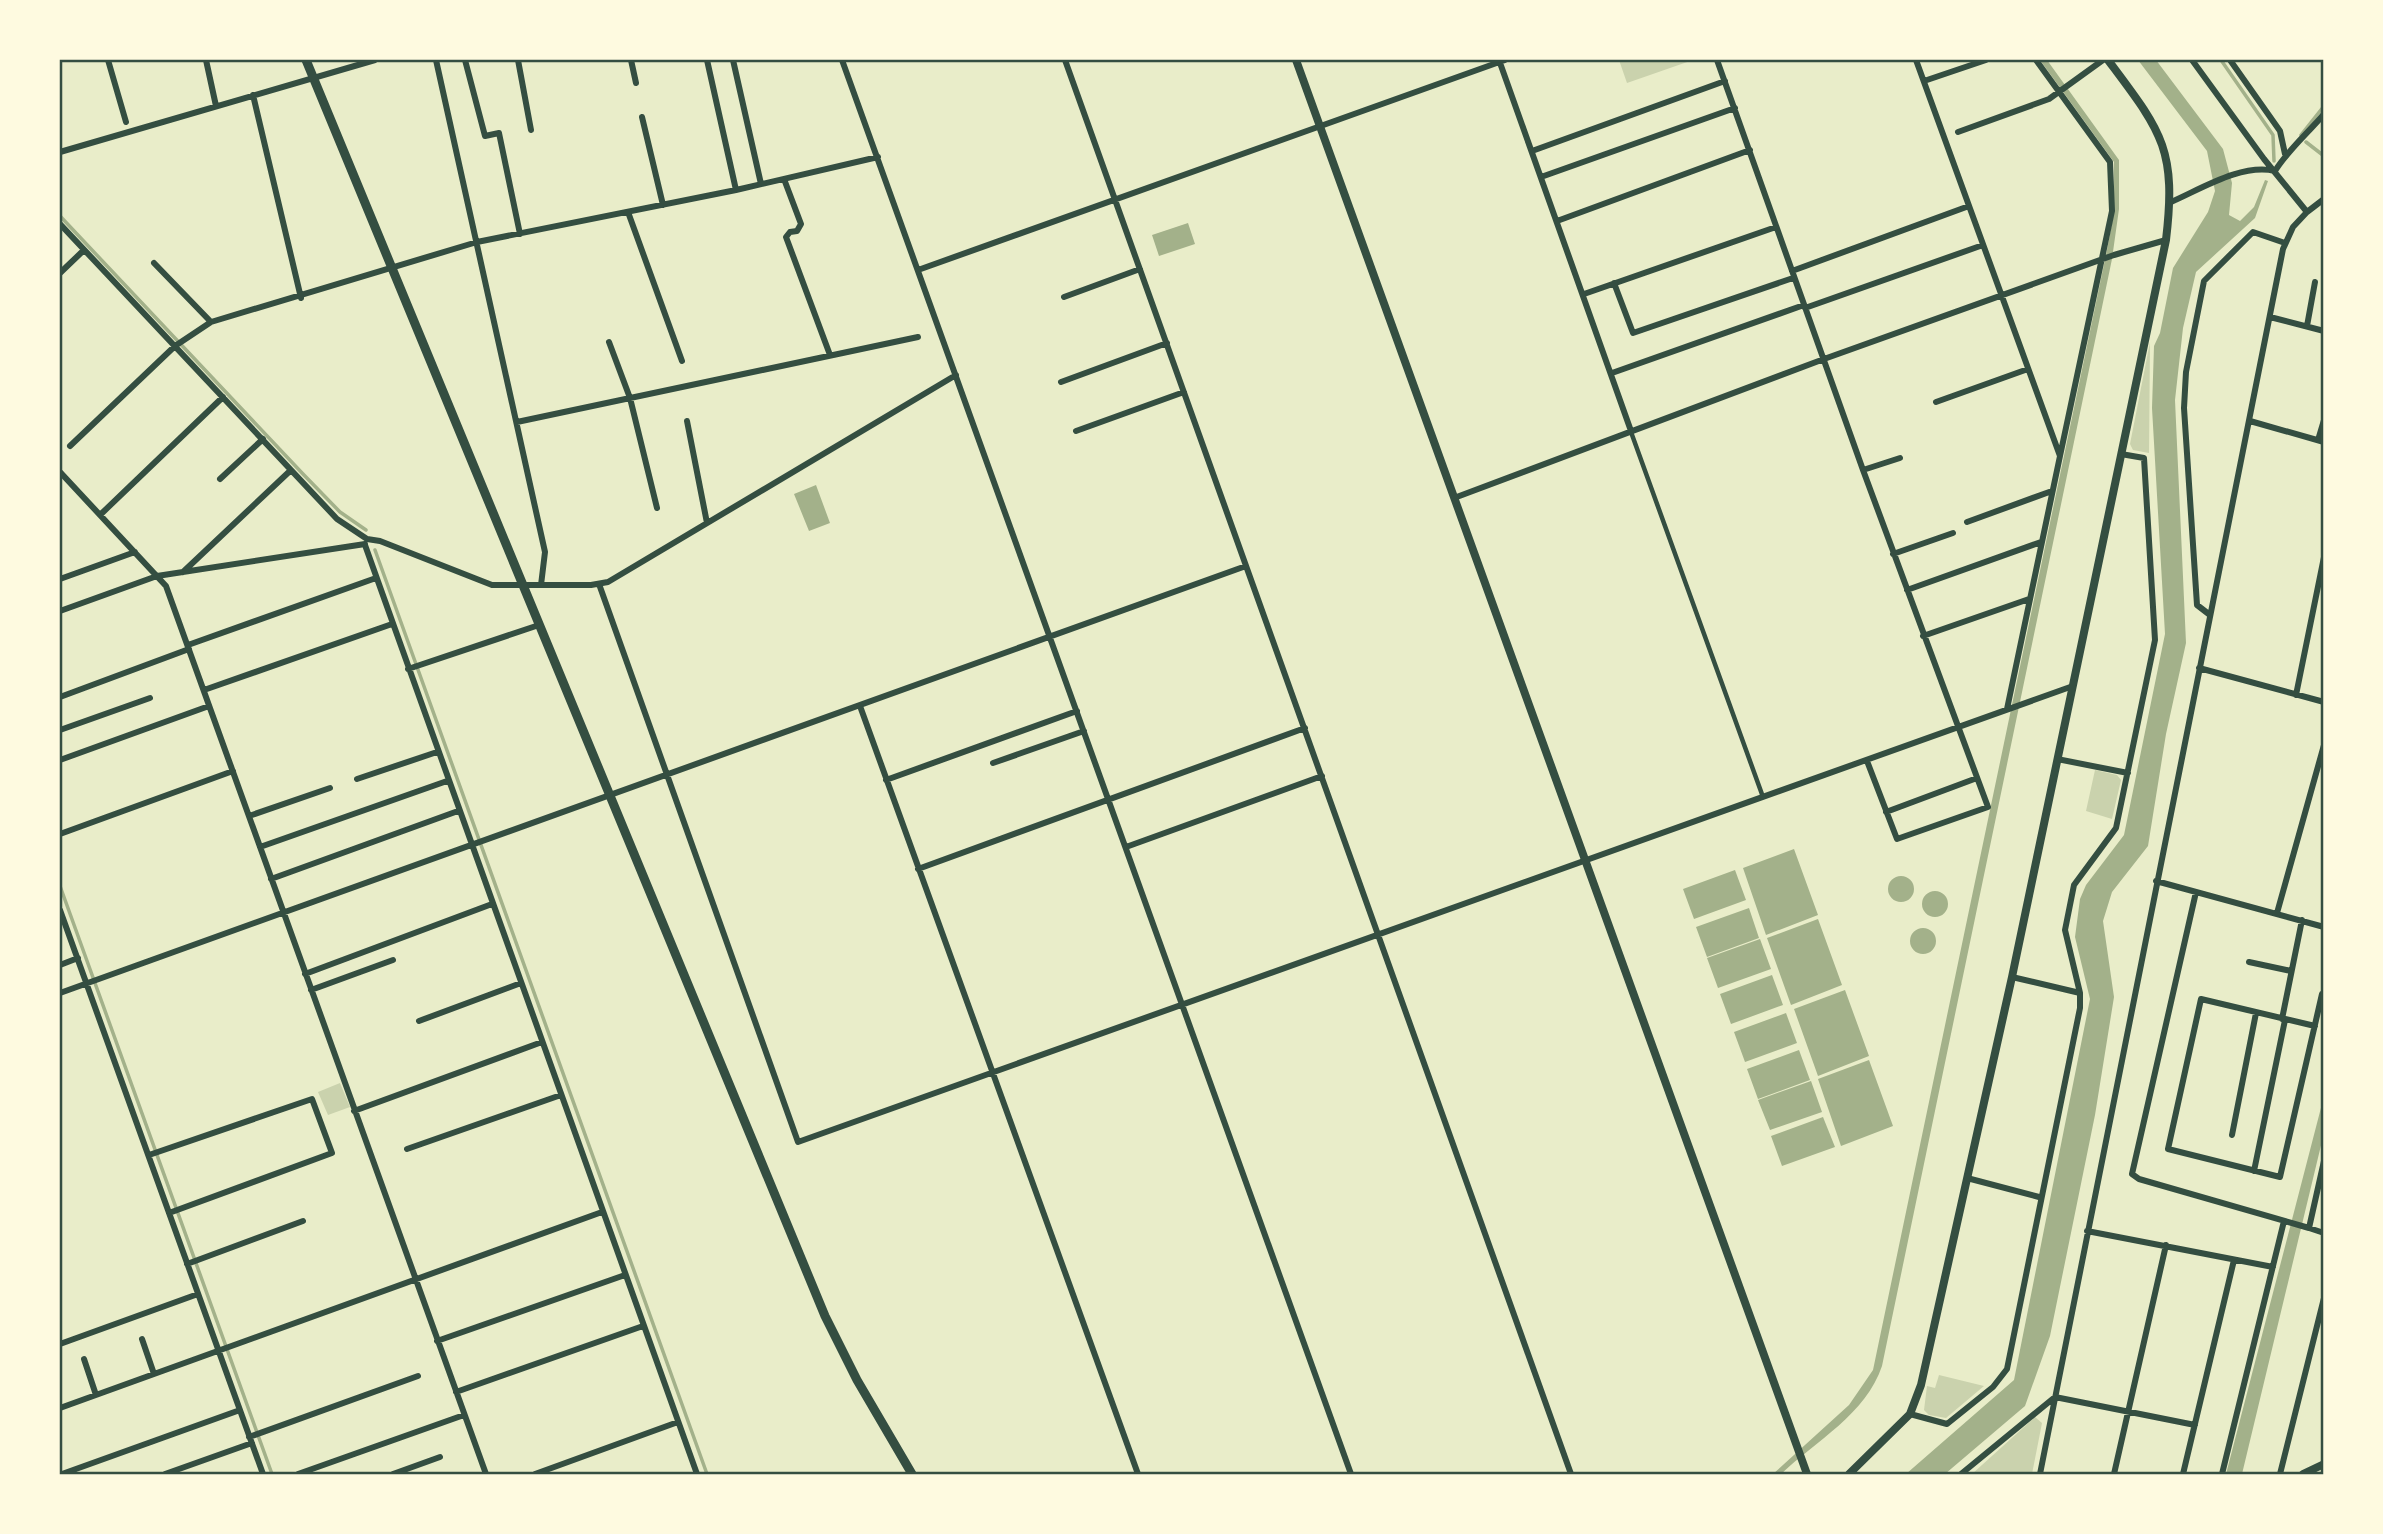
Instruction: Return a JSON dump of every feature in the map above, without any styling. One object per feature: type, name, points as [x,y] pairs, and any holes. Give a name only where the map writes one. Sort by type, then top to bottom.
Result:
[{"type":"main road","points":[[306,60],[825,1316],[857,1380],[912,1475]]},
{"type":"street","points":[[108,60],[126,122]]},
{"type":"street","points":[[206,60],[216,106]]},
{"type":"street","points":[[60,152],[375,60]]},
{"type":"street","points":[[436,60],[545,552],[541,585]]},
{"type":"street","points":[[465,60],[485,136],[499,133],[520,234]]},
{"type":"street","points":[[518,60],[531,130]]},
{"type":"street","points":[[631,60],[635,83]]},
{"type":"street","points":[[707,60],[736,190]]},
{"type":"street","points":[[733,60],[761,184]]},
{"type":"street","points":[[842,60],[1351,1475]]},
{"type":"street","points":[[1065,60],[1571,1475]]},
{"type":"street","points":[[1296,60],[1807,1475]]},
{"type":"street","points":[[918,270],[1501,60],[1762,797]]},
{"type":"street","points":[[1717,60],[1923,636],[1988,807],[1897,839],[1867,761]]},
{"type":"street","points":[[1916,60],[2060,456]]},
{"type":"street","points":[[1924,82],[1986,60]]},
{"type":"street","points":[[2009,708],[2029,599],[2104,259],[2112,211],[2112,167],[2062,89],[2036,60]]},
{"type":"street","points":[[1849,1475],[1910,1414],[1921,1385],[2012,977],[2166,240],[2171,202],[2168,155],[2159,133],[2106,60],[2049,99],[1958,132]]},
{"type":"street","points":[[2192,60],[2307,212]]},
{"type":"street","points":[[2230,60],[2280,131],[2285,154]]},
{"type":"street","points":[[1532,151],[1725,81]]},
{"type":"street","points":[[253,95],[301,298]]},
{"type":"street","points":[[1541,177],[1735,108]]},
{"type":"street","points":[[2275,171],[2285,154],[2298,145],[2323,114]]},
{"type":"street","points":[[642,117],[663,205]]},
{"type":"street","points":[[1557,220],[1750,150]]},
{"type":"street","points":[[70,446],[179,344],[211,322],[301,298],[391,267],[477,242],[736,190],[878,157]]},
{"type":"street","points":[[2171,202],[2240,174],[2262,168],[2275,171]]},
{"type":"street","points":[[783,179],[801,225],[797,231],[790,232],[786,237],[830,355]]},
{"type":"street","points":[[2040,1475],[2285,243],[2292,227],[2323,200]]},
{"type":"street","points":[[1614,283],[1633,333],[1969,206]]},
{"type":"street","points":[[628,212],[682,361]]},
{"type":"street","points":[[60,224],[179,344],[223,397],[337,519],[366,542],[392,624],[414,667],[437,751],[458,811],[477,844],[492,904],[697,1475]]},
{"type":"street","points":[[1584,294],[1776,227]]},
{"type":"street","points":[[2210,615],[2197,605],[2184,408],[2186,372],[2204,281],[2253,232],[2285,243]]},
{"type":"street","points":[[1454,498],[1619,439],[1631,431],[1824,359],[2113,255],[2166,240]]},
{"type":"street","points":[[1612,373],[1983,245]]},
{"type":"street","points":[[60,273],[84,250]]},
{"type":"street","points":[[154,263],[211,322]]},
{"type":"street","points":[[1064,297],[1140,269]]},
{"type":"street","points":[[2307,326],[2315,282]]},
{"type":"street","points":[[2270,317],[2323,331]]},
{"type":"street","points":[[517,422],[918,337]]},
{"type":"street","points":[[609,342],[630,398],[657,508]]},
{"type":"street","points":[[1061,383],[1167,343]]},
{"type":"street","points":[[1936,402],[2028,369]]},
{"type":"street","points":[[60,611],[157,576],[380,541],[474,580],[506,587],[608,582],[956,375]]},
{"type":"street","points":[[1076,431],[1184,392]]},
{"type":"street","points":[[100,515],[223,397]]},
{"type":"street","points":[[2250,421],[2321,441],[2323,419]]},
{"type":"street","points":[[687,421],[708,523]]},
{"type":"street","points":[[220,479],[263,439]]},
{"type":"street","points":[[1910,1414],[1947,1424],[2002,1377],[2007,1369],[2039,1197],[2080,1008],[2080,993],[2065,930],[2074,885],[2116,828],[2156,625],[2144,458],[2122,454]]},
{"type":"street","points":[[1863,470],[1900,457]]},
{"type":"street","points":[[182,572],[291,470]]},
{"type":"street","points":[[60,472],[166,586],[486,1475]]},
{"type":"street","points":[[1967,522],[2052,491]]},
{"type":"street","points":[[1894,554],[1952,533]]},
{"type":"street","points":[[1907,590],[2041,542]]},
{"type":"street","points":[[60,579],[135,552]]},
{"type":"street","points":[[2296,695],[2323,558]]},
{"type":"street","points":[[60,993],[1246,566]]},
{"type":"street","points":[[60,696],[376,578]]},
{"type":"street","points":[[598,584],[798,1142],[2073,687]]},
{"type":"street","points":[[1923,636],[2029,599]]},
{"type":"street","points":[[204,690],[392,624]]},
{"type":"street","points":[[414,667],[539,625]]},
{"type":"street","points":[[2199,668],[2323,702]]},
{"type":"street","points":[[60,730],[150,698]]},
{"type":"street","points":[[60,761],[209,706]]},
{"type":"street","points":[[860,706],[1138,1475]]},
{"type":"street","points":[[886,780],[1077,711]]},
{"type":"street","points":[[918,869],[1108,797],[1305,728]]},
{"type":"street","points":[[993,763],[1084,731]]},
{"type":"street","points":[[2277,913],[2323,745]]},
{"type":"street","points":[[357,779],[437,751]]},
{"type":"street","points":[[2057,759],[2128,773]]},
{"type":"street","points":[[60,834],[233,771]]},
{"type":"street","points":[[1126,847],[1322,776]]},
{"type":"street","points":[[1886,812],[1977,778]]},
{"type":"street","points":[[260,847],[447,781]]},
{"type":"street","points":[[249,816],[330,788]]},
{"type":"street","points":[[271,879],[458,811]]},
{"type":"street","points":[[2156,881],[2323,928]]},
{"type":"street","points":[[2196,892],[2132,1174],[2323,1233]]},
{"type":"street","points":[[305,974],[492,904]]},
{"type":"street","points":[[60,910],[78,958],[92,982],[154,1153],[192,1262],[198,1294],[224,1349],[240,1410],[254,1437],[263,1475]]},
{"type":"street","points":[[2254,1171],[2302,920]]},
{"type":"street","points":[[60,965],[78,958]]},
{"type":"street","points":[[311,990],[393,960]]},
{"type":"street","points":[[2249,962],[2291,971]]},
{"type":"street","points":[[2012,977],[2080,993]]},
{"type":"street","points":[[419,1021],[520,983]]},
{"type":"street","points":[[2315,1026],[2201,999],[2168,1149],[2280,1177],[2315,1026],[2322,994]]},
{"type":"street","points":[[2232,1135],[2256,1013]]},
{"type":"street","points":[[354,1111],[542,1042]]},
{"type":"street","points":[[407,1149],[561,1095]]},
{"type":"street","points":[[154,1153],[312,1099],[332,1153],[174,1211]]},
{"type":"street","points":[[2306,1228],[2323,1161]]},
{"type":"street","points":[[1967,1178],[2039,1197]]},
{"type":"street","points":[[60,1408],[415,1282],[602,1212]]},
{"type":"street","points":[[192,1262],[303,1221]]},
{"type":"street","points":[[2222,1475],[2286,1222]]},
{"type":"street","points":[[2087,1231],[2273,1267]]},
{"type":"street","points":[[2114,1475],[2166,1245]]},
{"type":"street","points":[[2183,1475],[2234,1260]]},
{"type":"street","points":[[437,1341],[625,1275]]},
{"type":"street","points":[[60,1343],[198,1294]]},
{"type":"street","points":[[2280,1475],[2323,1298]]},
{"type":"street","points":[[456,1392],[643,1326]]},
{"type":"street","points":[[142,1339],[154,1374]]},
{"type":"street","points":[[84,1359],[96,1395]]},
{"type":"street","points":[[165,1475],[254,1437],[418,1376]]},
{"type":"street","points":[[2055,1397],[2195,1425]]},
{"type":"street","points":[[1961,1475],[2055,1397]]},
{"type":"street","points":[[62,1475],[240,1410]]},
{"type":"street","points":[[298,1475],[464,1415]]},
{"type":"street","points":[[534,1475],[678,1422]]},
{"type":"street","points":[[393,1475],[440,1457]]},
{"type":"street","points":[[2303,1474],[2323,1464]]},
{"type":"street","points":[[1970,1475],[1972,1466]]},
{"type":"shaded area","points":[[1619,60],[1693,60],[1627,83]]},
{"type":"shaded area","points":[[2040,60],[2047,60],[2119,160],[2119,209],[2112,259],[1882,1366],[1875,1383],[1839,1426],[1781,1474],[1773,1474],[1849,1405],[1873,1370],[2107,250],[2114,212],[2114,162]]},
{"type":"shaded area","points":[[2138,60],[2156,60],[2223,149],[2232,183],[2229,215],[2240,221],[2254,207],[2265,180],[2268,181],[2255,218],[2196,272],[2183,328],[2175,400],[2186,643],[2166,734],[2148,846],[2112,892],[2103,921],[2114,997],[2095,1115],[2050,1336],[2025,1406],[1945,1474],[1906,1474],[2014,1380],[2090,999],[2075,937],[2080,899],[2086,885],[2124,835],[2165,634],[2152,408],[2154,346],[2160,333],[2173,268],[2208,212],[2215,191],[2207,151]]},
{"type":"shaded area","points":[[1188,223],[1195,244],[1159,256],[1152,235]]},
{"type":"shaded area","points":[[2150,342],[2149,453],[2133,450],[2130,444]]},
{"type":"shaded area","points":[[816,485],[830,523],[809,531],[794,494]]},
{"type":"shaded area","points":[[2095,770],[2117,775],[2121,780],[2112,819],[2086,811]]},
{"type":"shaded area","points":[[1794,849],[1818,915],[1766,935],[1743,868]]},
{"type":"shaded area","points":[[1735,870],[1746,900],[1694,919],[1683,889]]},
{"type":"shaded area","points":[[1901,876],[1910,880],[1914,889],[1910,898],[1901,902],[1892,898],[1888,889],[1892,880]]},
{"type":"shaded area","points":[[1935,891],[1944,895],[1948,904],[1944,913],[1935,917],[1926,913],[1922,904],[1926,895]]},
{"type":"shaded area","points":[[1749,908],[1759,938],[1707,957],[1696,927]]},
{"type":"shaded area","points":[[1818,919],[1842,985],[1791,1005],[1767,938]]},
{"type":"shaded area","points":[[1923,928],[1932,932],[1936,941],[1932,950],[1923,954],[1914,950],[1910,941],[1914,932]]},
{"type":"shaded area","points":[[1760,939],[1771,969],[1718,988],[1707,958]]},
{"type":"shaded area","points":[[1772,975],[1783,1005],[1731,1024],[1720,994]]},
{"type":"shaded area","points":[[1845,990],[1869,1056],[1818,1076],[1794,1009]]},
{"type":"shaded area","points":[[1786,1013],[1797,1043],[1745,1062],[1734,1032]]},
{"type":"shaded area","points":[[1799,1050],[1810,1080],[1758,1099],[1747,1069]]},
{"type":"shaded area","points":[[1869,1060],[1893,1126],[1841,1146],[1818,1079]]},
{"type":"shaded area","points":[[1811,1081],[1822,1112],[1770,1130],[1758,1100]]},
{"type":"shaded area","points":[[340,1083],[350,1107],[328,1115],[318,1092]]},
{"type":"shaded area","points":[[2323,1100],[2323,1137],[2242,1474],[2226,1474]]},
{"type":"shaded area","points":[[1823,1117],[1835,1147],[1782,1166],[1771,1136]]},
{"type":"shaded area","points":[[1939,1375],[1984,1386],[1946,1418],[1929,1415],[1924,1410],[1927,1386],[1935,1388]]},
{"type":"shaded area","points":[[2035,1417],[2042,1423],[2032,1474],[1972,1474]]},
{"type":"waterway","points":[[2221,60],[2273,135],[2274,161]]},
{"type":"waterway","points":[[2301,135],[2324,106]]},
{"type":"waterway","points":[[2306,142],[2324,156]]},
{"type":"waterway","points":[[60,216],[340,512],[366,530]]},
{"type":"waterway","points":[[375,550],[707,1474]]},
{"type":"waterway","points":[[60,886],[272,1474]]}]
